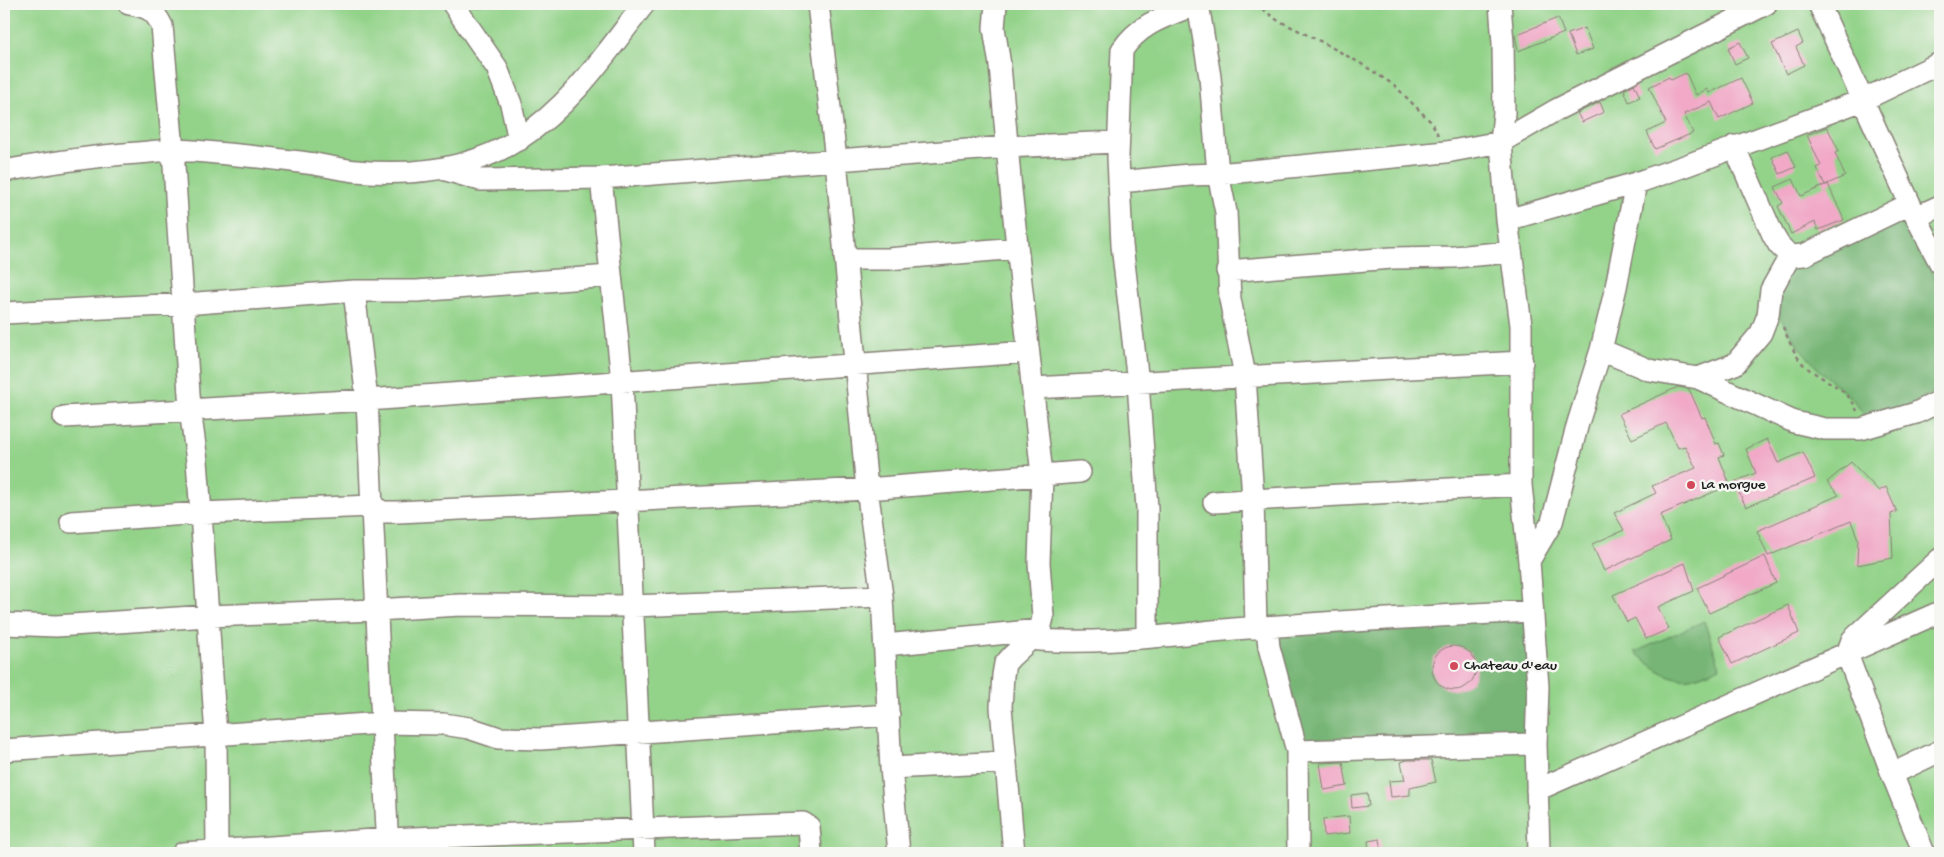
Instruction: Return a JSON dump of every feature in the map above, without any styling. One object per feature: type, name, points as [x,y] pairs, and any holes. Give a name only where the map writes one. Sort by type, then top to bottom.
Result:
[{"type":"street","points":[[129,4],[148,8],[156,13],[162,26],[173,150],[190,409],[197,461],[208,616],[216,736],[217,851]]},
{"type":"street","points":[[453,4],[497,68],[511,104],[518,140]]},
{"type":"street","points":[[4,171],[100,155],[173,150],[230,154],[356,171],[399,172],[444,169],[474,162],[518,140],[538,126],[583,82],[644,4]]},
{"type":"street","points":[[818,4],[836,160],[867,489],[882,596],[891,768],[899,853]]},
{"type":"street","points":[[996,4],[994,28],[1000,65],[1017,248],[1042,475],[1038,563],[1044,606],[1035,635],[1005,664],[1001,707],[1014,853]]},
{"type":"street","points":[[1147,636],[1147,508],[1138,383],[1122,245],[1117,142],[1122,50],[1140,29],[1154,21],[1198,4],[1210,77],[1218,174],[1226,212],[1230,299],[1245,376],[1261,628],[1269,647],[1297,751],[1298,853]]},
{"type":"street","points":[[1500,4],[1503,43],[1504,113],[1501,142],[1507,220],[1521,325],[1522,485],[1530,560],[1538,687],[1536,790],[1539,853]]},
{"type":"street","points":[[1120,182],[1446,152],[1501,142],[1556,110],[1766,4]]},
{"type":"street","points":[[1819,4],[1913,210],[1940,263]]},
{"type":"street","points":[[1507,220],[1636,183],[1863,100],[1940,64]]},
{"type":"street","points":[[444,169],[480,180],[601,178],[1007,147],[1117,142]]},
{"type":"street","points":[[1734,146],[1773,235],[1779,245],[1790,256],[1804,255],[1913,210],[1940,206]]},
{"type":"street","points":[[601,178],[622,381],[634,606],[637,732],[644,853]]},
{"type":"street","points":[[1530,560],[1552,522],[1578,423],[1601,350],[1616,287],[1636,183]]},
{"type":"street","points":[[845,260],[888,259],[1017,248]]},
{"type":"street","points":[[1228,271],[1392,258],[1454,257],[1511,252]]},
{"type":"street","points":[[1698,378],[1735,364],[1761,333],[1770,306],[1771,290],[1790,256]]},
{"type":"street","points":[[4,313],[184,304],[354,291],[417,291],[610,276]]},
{"type":"street","points":[[354,291],[368,400],[388,846]]},
{"type":"street","points":[[1601,350],[1649,370],[1698,378],[1794,422],[1824,430],[1861,429],[1916,413],[1940,400]]},
{"type":"street","points":[[64,417],[368,400],[1028,352]]},
{"type":"street","points":[[1033,388],[1522,362]]},
{"type":"street","points":[[71,522],[201,513],[372,506],[383,512],[398,512],[627,501],[867,489],[1080,472]]},
{"type":"street","points":[[1214,502],[1522,485]]},
{"type":"street","points":[[1924,853],[1846,654],[1852,640],[1940,559]]},
{"type":"street","points":[[4,624],[56,626],[208,616],[460,605],[634,606],[882,596]]},
{"type":"street","points":[[885,645],[1035,635],[1054,642],[1373,619],[1532,611]]},
{"type":"street","points":[[1536,790],[1940,612]]},
{"type":"street","points":[[4,750],[382,723],[443,724],[469,728],[499,738],[549,738],[889,715]]},
{"type":"street","points":[[1297,751],[1536,744]]},
{"type":"street","points":[[1892,774],[1940,751]]},
{"type":"street","points":[[891,768],[1006,762]]},
{"type":"street","points":[[183,853],[388,846],[642,830],[802,823],[809,827],[812,853]]},
{"type":"path","points":[[1256,4],[1277,20],[1360,62],[1394,85],[1432,123],[1446,152]]},
{"type":"path","points":[[1770,306],[1797,356],[1804,364],[1836,385],[1856,408],[1861,429]]},
{"type":"green space","points":[[4,4],[1940,4],[1940,853],[4,853]]},
{"type":"green space","points":[[1906,216],[1940,289],[1940,388],[1895,413],[1868,421],[1854,401],[1818,369],[1800,348],[1779,316],[1774,295],[1789,272],[1800,262]]},
{"type":"green space","points":[[1528,616],[1532,740],[1300,747],[1273,633]]},
{"type":"green space","points":[[1704,621],[1720,667],[1702,675],[1682,679],[1660,671],[1635,652]]},
{"type":"building","points":[[1558,18],[1564,33],[1518,51],[1515,35]]},
{"type":"building","points":[[1585,28],[1593,49],[1576,55],[1568,34]]},
{"type":"building","points":[[1798,32],[1803,43],[1796,47],[1804,65],[1786,74],[1772,44]]},
{"type":"building","points":[[1740,42],[1748,58],[1735,64],[1728,48]]},
{"type":"building","points":[[1686,73],[1696,95],[1707,89],[1709,93],[1741,78],[1753,103],[1719,119],[1711,102],[1684,114],[1693,133],[1655,149],[1647,132],[1666,123],[1649,87],[1669,77],[1671,80]]},
{"type":"building","points":[[1634,84],[1640,97],[1629,102],[1624,90]]},
{"type":"building","points":[[1600,102],[1604,112],[1582,122],[1577,113]]},
{"type":"building","points":[[1827,127],[1839,151],[1835,153],[1845,176],[1825,185],[1817,168],[1821,166],[1807,135]]},
{"type":"building","points":[[1788,150],[1796,167],[1780,174],[1772,157]]},
{"type":"building","points":[[1793,179],[1801,196],[1828,184],[1844,220],[1818,230],[1815,222],[1791,234],[1778,206],[1783,203],[1775,187]]},
{"type":"building","points":[[1678,387],[1689,389],[1702,418],[1705,417],[1716,444],[1719,443],[1724,455],[1719,457],[1730,485],[1660,515],[1671,540],[1604,571],[1592,544],[1624,530],[1614,513],[1656,493],[1652,486],[1696,468],[1685,446],[1678,448],[1666,423],[1632,439],[1619,414]]},
{"type":"building","points":[[1767,439],[1778,463],[1803,452],[1815,478],[1746,507],[1734,482],[1756,473],[1746,449]]},
{"type":"building","points":[[1851,462],[1879,491],[1886,487],[1897,512],[1891,514],[1893,558],[1857,565],[1858,539],[1851,521],[1768,556],[1757,531],[1839,495],[1827,482]]},
{"type":"building","points":[[1765,556],[1776,583],[1709,613],[1697,588]]},
{"type":"building","points":[[1685,563],[1694,591],[1658,607],[1669,629],[1646,639],[1635,618],[1627,622],[1613,595]]},
{"type":"building","points":[[1788,605],[1799,633],[1732,664],[1719,637]]},
{"type":"building","name":"Chateau d'eau","points":[[1454,646],[1466,650],[1472,656],[1476,668],[1472,680],[1466,686],[1454,690],[1442,686],[1436,680],[1432,668],[1436,656],[1442,650]]},
{"type":"building","points":[[1407,760],[1431,760],[1436,782],[1410,788],[1410,795],[1391,797],[1389,781],[1405,780],[1401,762]]},
{"type":"building","points":[[1343,762],[1347,786],[1324,790],[1320,763]]},
{"type":"building","points":[[1367,793],[1369,806],[1352,808],[1351,795]]},
{"type":"building","points":[[1349,816],[1350,833],[1324,836],[1323,819]]},
{"type":"building","points":[[1380,839],[1382,853],[1369,853],[1368,841]]},
{"type":"place","name":"La morgue","points":[[1691,485]]},
{"type":"place","name":"Chateau d'eau","points":[[1454,666]]}]
